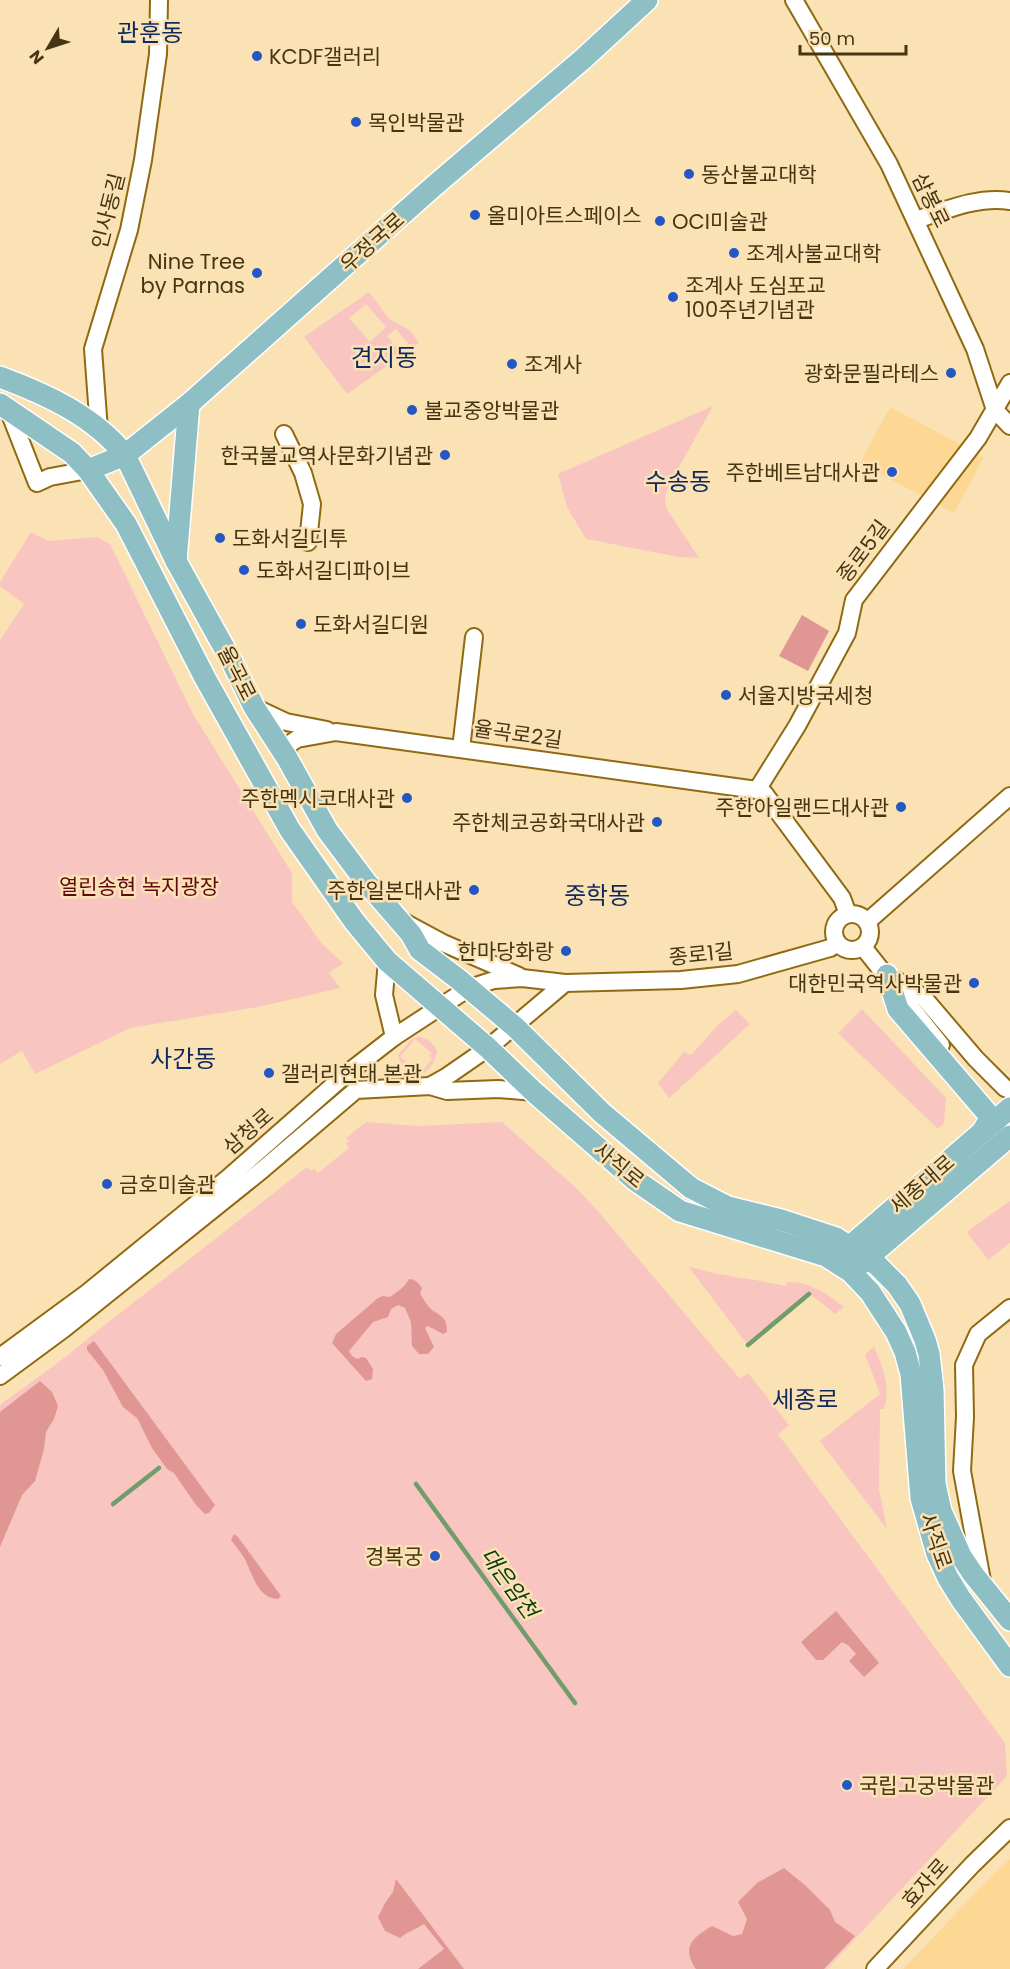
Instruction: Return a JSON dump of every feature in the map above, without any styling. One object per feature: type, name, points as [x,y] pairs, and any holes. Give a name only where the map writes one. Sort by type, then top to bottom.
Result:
[{"type":"main road","name":"우정국로","points":[[88,470],[125,455],[189,404],[443,179],[583,59],[647,0]]},
{"type":"main road","name":"율곡로","points":[[0,377],[40,392],[80,415],[114,441],[125,455],[177,561],[254,707],[287,758],[327,830],[411,934],[420,950],[469,988]]},
{"type":"main road","points":[[177,561],[189,404]]},
{"type":"main road","name":"율곡로","points":[[4,407],[72,453],[88,470],[126,524],[205,678],[290,830],[354,921],[387,961],[441,1007]]},
{"type":"main road","points":[[887,975],[898,1009],[988,1114],[990,1119],[982,1132]]},
{"type":"main road","name":"사직로","points":[[469,988],[515,1027],[602,1113],[691,1188],[728,1207],[829,1235],[868,1257],[897,1285],[906,1297],[919,1324],[930,1362],[933,1390],[935,1484],[941,1511],[961,1556],[1010,1620]]},
{"type":"main road","name":"사직로","points":[[441,1007],[635,1180],[680,1211],[730,1228],[795,1245],[834,1260],[851,1272],[870,1292],[885,1313],[905,1352],[914,1397],[921,1498],[937,1554],[961,1599],[1010,1666]]},
{"type":"main road","name":"세종대로","points":[[834,1260],[1010,1108]]},
{"type":"main road","name":"세종대로","points":[[851,1272],[1010,1136]]},
{"type":"main road","points":[[897,1285],[893,1265],[894,1254],[908,1222]]},
{"type":"street","name":"인사동길","points":[[99,430],[93,349],[129,230],[143,160],[158,54],[159,0]]},
{"type":"street","name":"삼봉로","points":[[794,0],[889,164],[975,349],[995,410],[1010,426]]},
{"type":"street","points":[[916,220],[960,205],[986,201],[1010,201]]},
{"type":"street","name":"종로5길","points":[[757,790],[797,726],[847,633],[854,600],[978,438],[1010,383]]},
{"type":"street","name":"율곡로","points":[[4,407],[37,483],[50,477],[88,470]]},
{"type":"street","points":[[284,434],[303,472],[312,504],[308,542]]},
{"type":"street","points":[[460,749],[474,637]]},
{"type":"street","points":[[254,707],[286,722],[336,732]]},
{"type":"street","name":"율곡로2길","points":[[287,758],[288,745],[297,739],[336,732],[757,790]]},
{"type":"street","points":[[757,790],[759,799],[846,915]]},
{"type":"street","points":[[867,922],[1010,796]]},
{"type":"street","points":[[837,943],[834,928],[836,923],[846,915],[859,915],[867,922],[869,938],[862,946],[973,1086]]},
{"type":"street","points":[[397,919],[443,943],[522,978]]},
{"type":"street","name":"종로1길","points":[[522,978],[565,983],[681,980],[738,974],[830,948],[837,943],[847,949],[858,949],[862,946]]},
{"type":"street","points":[[387,961],[384,995],[394,1037]]},
{"type":"street","points":[[887,975],[924,998],[976,1059],[1005,1088],[1010,1090]]},
{"type":"street","name":"삼청로","points":[[0,1357],[87,1293],[228,1178],[345,1075],[394,1037],[469,988],[495,980],[522,978]]},
{"type":"street","points":[[430,1086],[488,1048],[565,983]]},
{"type":"street","name":"삼청로","points":[[0,1376],[65,1328],[262,1170],[356,1090],[430,1086],[447,1091],[498,1089],[534,1092]]},
{"type":"street","points":[[983,1587],[962,1471],[965,1417],[964,1365],[978,1334],[1010,1308]]},
{"type":"street","name":"효자로","points":[[875,1969],[972,1865],[1010,1828]]},
{"type":"shaded area","points":[[890,407],[984,457],[954,513],[860,463]]},
{"type":"shaded area","points":[[802,615],[829,631],[808,671],[779,656]]},
{"type":"shaded area","points":[[409,1279],[421,1286],[420,1294],[430,1308],[445,1320],[447,1332],[443,1334],[428,1326],[425,1328],[434,1347],[428,1354],[419,1354],[412,1346],[411,1322],[405,1308],[398,1305],[391,1309],[388,1317],[373,1322],[349,1351],[357,1359],[366,1358],[373,1369],[372,1379],[366,1381],[332,1343],[336,1334],[378,1298],[390,1297]]},
{"type":"shaded area","points":[[94,1341],[215,1505],[209,1513],[205,1514],[196,1505],[174,1473],[167,1469],[152,1448],[137,1418],[123,1407],[103,1370],[87,1350],[87,1346]]},
{"type":"shaded area","points":[[40,1381],[52,1392],[58,1406],[54,1419],[46,1432],[35,1481],[22,1495],[0,1547],[0,1412]]},
{"type":"shaded area","points":[[234,1534],[281,1596],[278,1599],[271,1598],[260,1589],[243,1556],[231,1540]]},
{"type":"shaded area","points":[[836,1611],[879,1663],[864,1677],[849,1661],[856,1654],[848,1645],[842,1642],[823,1660],[816,1660],[801,1642]]},
{"type":"shaded area","points":[[1010,1859],[1010,1969],[903,1969],[985,1883]]},
{"type":"shaded area","points":[[784,1868],[830,1910],[835,1922],[855,1936],[824,1969],[696,1969],[689,1955],[694,1939],[712,1926],[733,1936],[742,1934],[747,1919],[738,1902],[757,1883]]},
{"type":"shaded area","points":[[396,1879],[464,1969],[418,1969],[444,1949],[424,1924],[400,1938],[385,1931],[378,1917],[393,1892]]},
{"type":"green space","points":[[369,292],[389,319],[410,330],[419,343],[347,394],[304,337]],"holes":[[[366,304],[386,327],[370,342],[349,318]],[[396,329],[410,346],[401,353],[387,336]]]},
{"type":"green space","points":[[713,406],[669,485],[665,497],[666,508],[699,558],[679,557],[586,539],[567,507],[558,474]]},
{"type":"green space","name":"열린송현 녹지광장","points":[[31,532],[48,541],[97,537],[110,544],[193,714],[292,873],[292,902],[321,943],[343,963],[329,973],[340,988],[263,1006],[130,1028],[35,1074],[22,1051],[0,1064],[0,640],[24,604],[0,586],[0,582]]},
{"type":"green space","points":[[862,1009],[946,1098],[944,1123],[938,1129],[838,1033]]},
{"type":"green space","points":[[736,1010],[750,1024],[669,1098],[658,1083],[684,1052],[691,1055],[718,1025]]},
{"type":"green space","points":[[417,1037],[426,1039],[432,1043],[437,1052],[430,1068],[418,1074],[407,1071],[398,1055],[411,1040]],"holes":[[[415,1039],[432,1053],[429,1056],[432,1059],[424,1069],[421,1067],[418,1071],[400,1057]]]},
{"type":"green space","name":"경복궁","points":[[366,1122],[418,1126],[502,1122],[576,1188],[740,1379],[748,1373],[789,1425],[778,1434],[1005,1743],[1007,1776],[827,1969],[0,1969],[0,1405],[67,1356],[307,1167],[318,1173],[349,1148],[346,1143],[349,1141],[346,1138]]},
{"type":"green space","points":[[1010,1201],[1010,1243],[988,1260],[967,1232]]},
{"type":"green space","points":[[688,1266],[712,1273],[785,1286],[787,1282],[803,1284],[825,1293],[844,1307],[835,1314],[809,1293],[747,1344]]},
{"type":"green space","points":[[874,1347],[883,1369],[887,1393],[884,1409],[880,1409],[879,1489],[887,1529],[820,1441],[880,1394],[865,1354]]},
{"type":"waterway","points":[[748,1345],[809,1294]]},
{"type":"waterway","points":[[113,1504],[159,1468]]},
{"type":"waterway","name":"대은암천","points":[[416,1484],[575,1703]]},
{"type":"place","name":"KCDF갤러리","points":[[257,56]]},
{"type":"place","name":"목인박물관","points":[[356,122]]},
{"type":"place","name":"동산불교대학","points":[[689,174]]},
{"type":"place","name":"올미아트스페이스","points":[[475,215]]},
{"type":"place","name":"OCI미술관","points":[[660,221]]},
{"type":"place","name":"조계사불교대학","points":[[734,253]]},
{"type":"place","name":"Nine Tree by Parnas","points":[[257,273]]},
{"type":"place","name":"조계사 도심포교 100주년기념관","points":[[673,297]]},
{"type":"place","name":"조계사","points":[[512,364]]},
{"type":"place","name":"광화문필라테스","points":[[951,373]]},
{"type":"place","name":"불교중앙박물관","points":[[412,410]]},
{"type":"place","name":"한국불교역사문화기념관","points":[[445,455]]},
{"type":"place","name":"주한베트남대사관","points":[[892,472]]},
{"type":"place","name":"도화서길디투","points":[[220,538]]},
{"type":"place","name":"도화서길디파이브","points":[[244,570]]},
{"type":"place","name":"도화서길디원","points":[[301,624]]},
{"type":"place","name":"서울지방국세청","points":[[726,695]]},
{"type":"place","name":"주한멕시코대사관","points":[[407,798]]},
{"type":"place","name":"주한아일랜드대사관","points":[[901,807]]},
{"type":"place","name":"주한체코공화국대사관","points":[[657,822]]},
{"type":"place","name":"주한일본대사관","points":[[474,890]]},
{"type":"place","name":"한마당화랑","points":[[566,951]]},
{"type":"place","name":"대한민국역사박물관","points":[[974,983]]},
{"type":"place","name":"갤러리현대 본관","points":[[269,1073]]},
{"type":"place","name":"금호미술관","points":[[107,1184]]},
{"type":"place","name":"경복궁","points":[[435,1556]]},
{"type":"place","name":"국립고궁박물관","points":[[847,1785]]},
{"type":"district","name":"관훈동","points":[[150,32]]},
{"type":"district","name":"견지동","points":[[384,357]]},
{"type":"district","name":"수송동","points":[[678,481]]},
{"type":"district","name":"중학동","points":[[597,895]]},
{"type":"district","name":"사간동","points":[[183,1058]]},
{"type":"district","name":"세종로","points":[[805,1399]]}]
